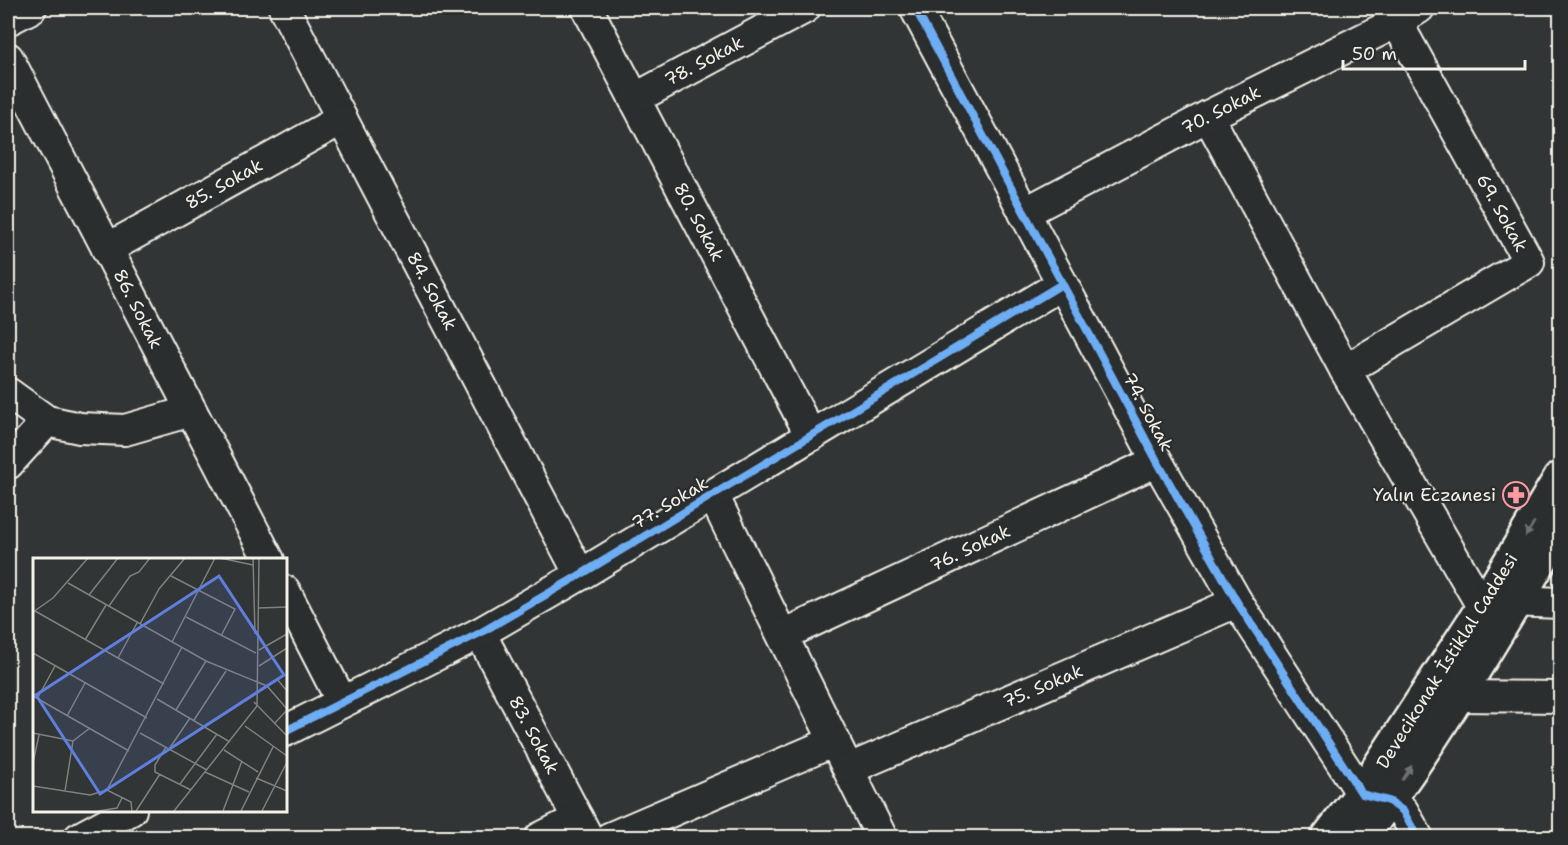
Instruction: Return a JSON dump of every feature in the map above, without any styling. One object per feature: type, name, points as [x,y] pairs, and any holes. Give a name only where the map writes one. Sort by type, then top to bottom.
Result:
[{"type":"main road","name":"Devecikonak İstiklal Caddesi","points":[[1328,837],[1376,797],[1456,696],[1560,479]]},
{"type":"main road","name":"Devecikonak İstiklal Caddesi","points":[[1360,837],[1376,797],[1499,604],[1560,528]]},
{"type":"street","points":[[8,20],[31,8]]},
{"type":"street","name":"84. Sokak","points":[[284,8],[580,575]]},
{"type":"street","name":"80. Sokak","points":[[586,8],[811,436]]},
{"type":"street","name":"78. Sokak","points":[[634,99],[806,8]]},
{"type":"street","name":"74. Sokak","points":[[915,8],[1157,461],[1238,603],[1376,797],[1403,811],[1418,837]]},
{"type":"street","name":"70. Sokak","points":[[1024,213],[1402,12]]},
{"type":"street","name":"69. Sokak","points":[[1345,370],[1529,262],[1402,12]]},
{"type":"street","name":"86. Sokak","points":[[8,58],[268,558]]},
{"type":"street","points":[[1208,116],[1345,370],[1499,604],[1560,603]]},
{"type":"street","name":"85. Sokak","points":[[107,249],[342,118]]},
{"type":"street","name":"77. Sokak","points":[[286,730],[480,633],[1062,284]]},
{"type":"street","points":[[8,393],[47,421],[80,428],[125,430],[191,411]]},
{"type":"street","points":[[8,464],[47,421]]},
{"type":"street","name":"76. Sokak","points":[[783,635],[1157,461]]},
{"type":"street","points":[[713,495],[882,837]]},
{"type":"street","points":[[286,593],[342,702]]},
{"type":"street","name":"75. Sokak","points":[[849,769],[1238,603]]},
{"type":"street","name":"83. Sokak","points":[[480,633],[583,828]]},
{"type":"street","points":[[1456,696],[1560,697]]},
{"type":"street","points":[[609,837],[835,741]]},
{"type":"street","points":[[79,837],[127,812]]},
{"type":"street","points":[[540,837],[583,828]]},
{"type":"cycle path","points":[[915,8],[1157,461],[1237,602],[1362,794],[1389,801],[1403,811],[1418,838]]},
{"type":"cycle path","points":[[286,730],[480,633],[1062,284]]},
{"type":"place","name":"Yalın Eczanesi","points":[[1516,495]]}]
